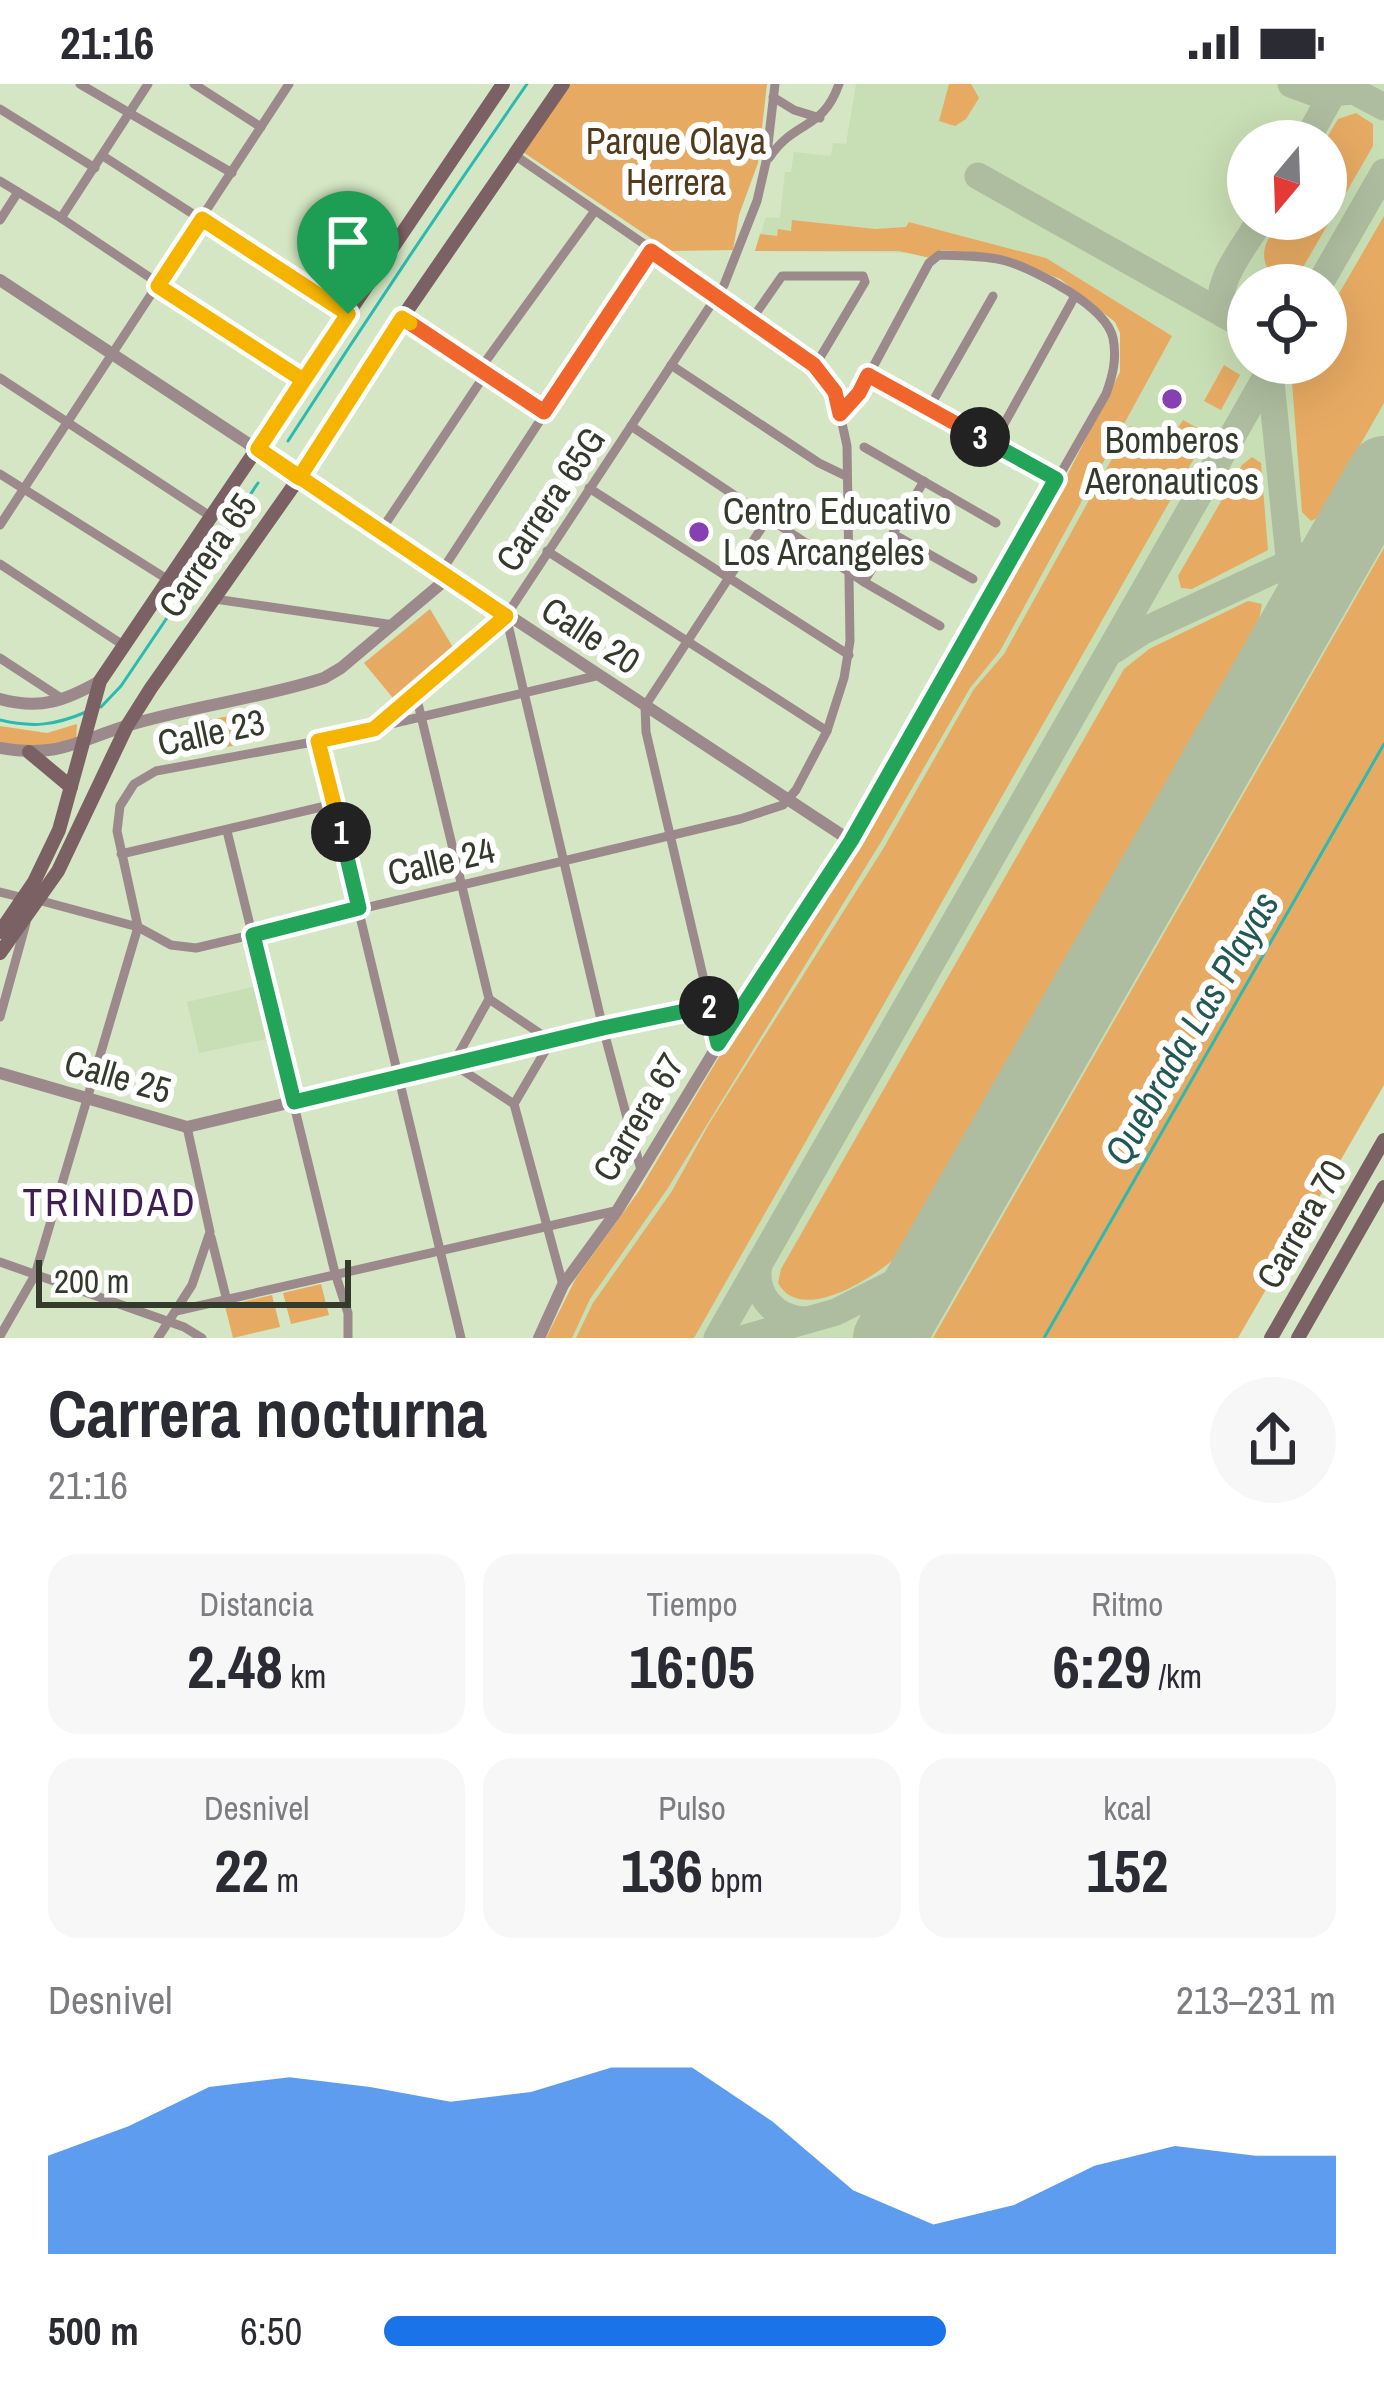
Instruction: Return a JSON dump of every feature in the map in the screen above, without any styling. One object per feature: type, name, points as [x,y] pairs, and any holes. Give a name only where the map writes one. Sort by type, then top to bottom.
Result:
[{"type":"main road","name":"Carrera 65","points":[[0,953],[27,917],[98,688],[166,579],[503,84]]},
{"type":"main road","name":"Carrera 65","points":[[0,932],[76,839],[128,725],[562,84]]},
{"type":"main road","points":[[29,752],[71,787]]},
{"type":"main road","name":"Carrera 70","points":[[1271,1338],[1383,1145]]},
{"type":"main road","name":"Carrera 70","points":[[1298,1338],[1384,1187]]},
{"type":"street","points":[[80,84],[232,173]]},
{"type":"street","points":[[62,218],[148,84]]},
{"type":"street","points":[[194,84],[261,127]]},
{"type":"street","points":[[214,96],[222,84]]},
{"type":"street","points":[[0,525],[289,84]]},
{"type":"street","name":"Carrera 65G","points":[[641,1172],[506,616],[717,296],[745,238],[766,162],[775,84]]},
{"type":"street","points":[[766,162],[783,138],[828,111],[839,84]]},
{"type":"street","points":[[773,97],[820,118]]},
{"type":"street","points":[[0,109],[95,168]]},
{"type":"street","points":[[513,154],[752,319],[814,365],[835,392],[847,446],[849,655],[827,731],[788,801]]},
{"type":"street","points":[[103,156],[348,314]]},
{"type":"street","points":[[0,181],[303,380]]},
{"type":"street","points":[[0,220],[18,192]]},
{"type":"street","points":[[380,532],[482,372],[594,212]]},
{"type":"street","points":[[445,574],[544,412],[651,251]]},
{"type":"street","points":[[840,414],[859,393],[929,263],[939,255],[1006,261],[1075,296],[993,444]]},
{"type":"street","points":[[752,319],[778,280],[788,274],[858,273],[865,283],[814,365]]},
{"type":"street","name":"Calle 20","points":[[0,280],[851,841]]},
{"type":"street","points":[[929,408],[993,296]]},
{"type":"street","name":"Carrera 67","points":[[539,1338],[563,1286],[617,1211],[744,1002],[851,841],[1106,394],[1115,368],[1112,334],[1104,319],[1075,296]]},
{"type":"street","points":[[402,318],[544,412]]},
{"type":"street","points":[[671,364],[819,463],[846,476]]},
{"type":"street","points":[[868,375],[1056,479]]},
{"type":"street","points":[[0,378],[210,516]]},
{"type":"street","points":[[631,426],[848,572],[940,626]]},
{"type":"street","points":[[864,447],[996,523]]},
{"type":"street","points":[[0,474],[166,579]]},
{"type":"street","points":[[864,582],[924,482]]},
{"type":"street","points":[[590,488],[849,655]]},
{"type":"street","points":[[718,1044],[646,732],[645,706],[768,518]]},
{"type":"street","points":[[893,534],[973,579]]},
{"type":"street","points":[[547,551],[827,731]]},
{"type":"street","points":[[0,564],[123,645]]},
{"type":"street","name":"Calle 23","points":[[0,748],[29,752],[81,745],[128,725],[324,678],[394,625],[445,574]]},
{"type":"street","points":[[212,598],[394,625]]},
{"type":"street","points":[[374,729],[506,616]]},
{"type":"street","points":[[0,658],[66,700]]},
{"type":"street","name":"Calle 23","points":[[122,854],[117,831],[123,797],[156,771],[374,729],[599,675]]},
{"type":"street","points":[[0,699],[35,705],[98,688]]},
{"type":"street","points":[[416,695],[489,999],[453,1064],[514,1104],[563,1286]]},
{"type":"street","points":[[318,741],[461,1338]]},
{"type":"street","name":"Calle 24","points":[[0,892],[138,927],[184,949],[740,819],[788,801]]},
{"type":"street","points":[[0,1336],[35,1275],[138,927],[122,854],[334,805]]},
{"type":"street","points":[[227,831],[348,1313],[347,1338]]},
{"type":"street","points":[[0,1017],[27,917]]},
{"type":"street","points":[[489,999],[551,1040],[514,1104]]},
{"type":"street","name":"Calle 25","points":[[0,1073],[187,1127],[603,1028],[744,1002]]},
{"type":"street","points":[[187,1127],[227,1301]]},
{"type":"street","points":[[176,1311],[617,1211]]},
{"type":"street","points":[[158,1338],[198,1270],[209,1232]]},
{"type":"street","points":[[0,1262],[202,1338]]},
{"type":"shaded area","points":[[856,84],[1384,84],[1384,756],[1051,1338],[554,1338],[866,850],[1162,332],[1046,258],[910,222],[908,253],[755,251],[766,217],[780,218],[785,172],[791,172],[794,152],[831,156],[833,143],[846,144]]},
{"type":"shaded area","points":[[257,986],[270,1038],[199,1053],[187,1002]]},
{"type":"green space","name":"Parque Olaya Herrera","points":[[568,84],[767,84],[758,163],[739,215],[733,250],[670,251],[520,150]]},
{"type":"green space","points":[[949,84],[971,84],[979,98],[966,119],[955,126],[939,121]]},
{"type":"green space","points":[[1356,113],[1373,124],[1373,146],[1347,191],[1347,120],[1338,119]]},
{"type":"green space","points":[[1384,216],[1384,403],[1319,517],[1311,521],[1302,512],[1292,384],[1347,384],[1347,280]]},
{"type":"green space","points":[[792,220],[875,229],[906,227],[909,222],[1046,258],[1172,336],[1000,651],[970,688],[668,1188],[590,1299],[572,1338],[546,1338],[576,1278],[639,1191],[747,1010],[860,847],[1120,372],[1120,333],[1115,322],[1060,279],[972,252],[941,250],[930,258],[899,251],[755,251],[760,234],[777,236],[778,229],[791,231]]},
{"type":"green space","points":[[1268,240],[1319,240],[1305,264],[1266,264]]},
{"type":"green space","points":[[1224,365],[1227,384],[1235,384],[1221,410],[1204,401]]},
{"type":"green space","points":[[1183,420],[1208,434],[694,1338],[576,1338],[593,1303],[672,1191],[709,1124],[883,849],[974,689],[1004,654],[1130,426],[1156,439],[1164,427],[1175,432]]},
{"type":"green space","points":[[1252,457],[1261,463],[1268,550],[1192,589],[1181,588],[1178,576],[1242,465]]},
{"type":"green space","points":[[1384,548],[1384,1085],[1238,1338],[933,1338]]},
{"type":"green space","points":[[1248,601],[1262,604],[1258,625],[899,1255],[837,1293],[803,1300],[789,1295],[778,1283],[781,1269],[1124,669],[1149,649]]},
{"type":"green space","points":[[430,609],[454,649],[393,698],[364,663]]},
{"type":"green space","points":[[258,710],[264,739],[185,756],[179,726]]},
{"type":"green space","points":[[77,724],[76,744],[41,749],[0,745],[0,726],[47,733]]},
{"type":"green space","points":[[321,1284],[329,1315],[291,1324],[283,1293]]},
{"type":"green space","points":[[272,1295],[280,1327],[233,1338],[225,1306]]},
{"type":"waterway","points":[[288,441],[527,84]]},
{"type":"waterway","points":[[101,707],[121,686],[258,483]]},
{"type":"waterway","points":[[0,720],[44,724],[86,712]]},
{"type":"waterway","name":"Quebrada Las Playas","points":[[1044,1338],[1384,744]]},
{"type":"taxiway","points":[[1291,84],[1318,94],[1354,91],[1384,107]]},
{"type":"taxiway","points":[[1318,120],[1338,84]]},
{"type":"taxiway","points":[[1331,264],[1384,172]]},
{"type":"taxiway","points":[[978,176],[1227,316]]},
{"type":"taxiway","points":[[1223,314],[1226,277],[1247,240]]},
{"type":"taxiway","points":[[717,1338],[1262,384]]},
{"type":"taxiway","points":[[1271,384],[1295,615],[1289,637]]},
{"type":"taxiway","points":[[1114,650],[1143,631],[1333,543],[1351,530]]},
{"type":"taxiway","points":[[759,1264],[759,1286],[768,1303],[784,1315],[805,1320]]},
{"type":"taxiway","points":[[745,1338],[836,1312],[931,1264]]},
{"type":"runway","points":[[889,1338],[1384,472]]},
{"type":"place","name":"Bomberos Aeronauticos","points":[[1172,399]]},
{"type":"place","name":"Centro Educativo Los Arcangeles","points":[[699,532]]},
{"type":"district","name":"TRINIDAD","points":[[110,1202]]},
{"type":"route","points":[[348,314],[202,219],[158,286],[303,380],[258,449],[299,478],[402,318],[544,412],[651,251],[814,365],[835,392],[840,414],[868,375],[1056,479],[851,841],[718,1044],[710,1006],[294,1102],[253,935],[359,908],[318,741],[374,729],[506,616],[299,478],[258,449],[348,314]]}]
